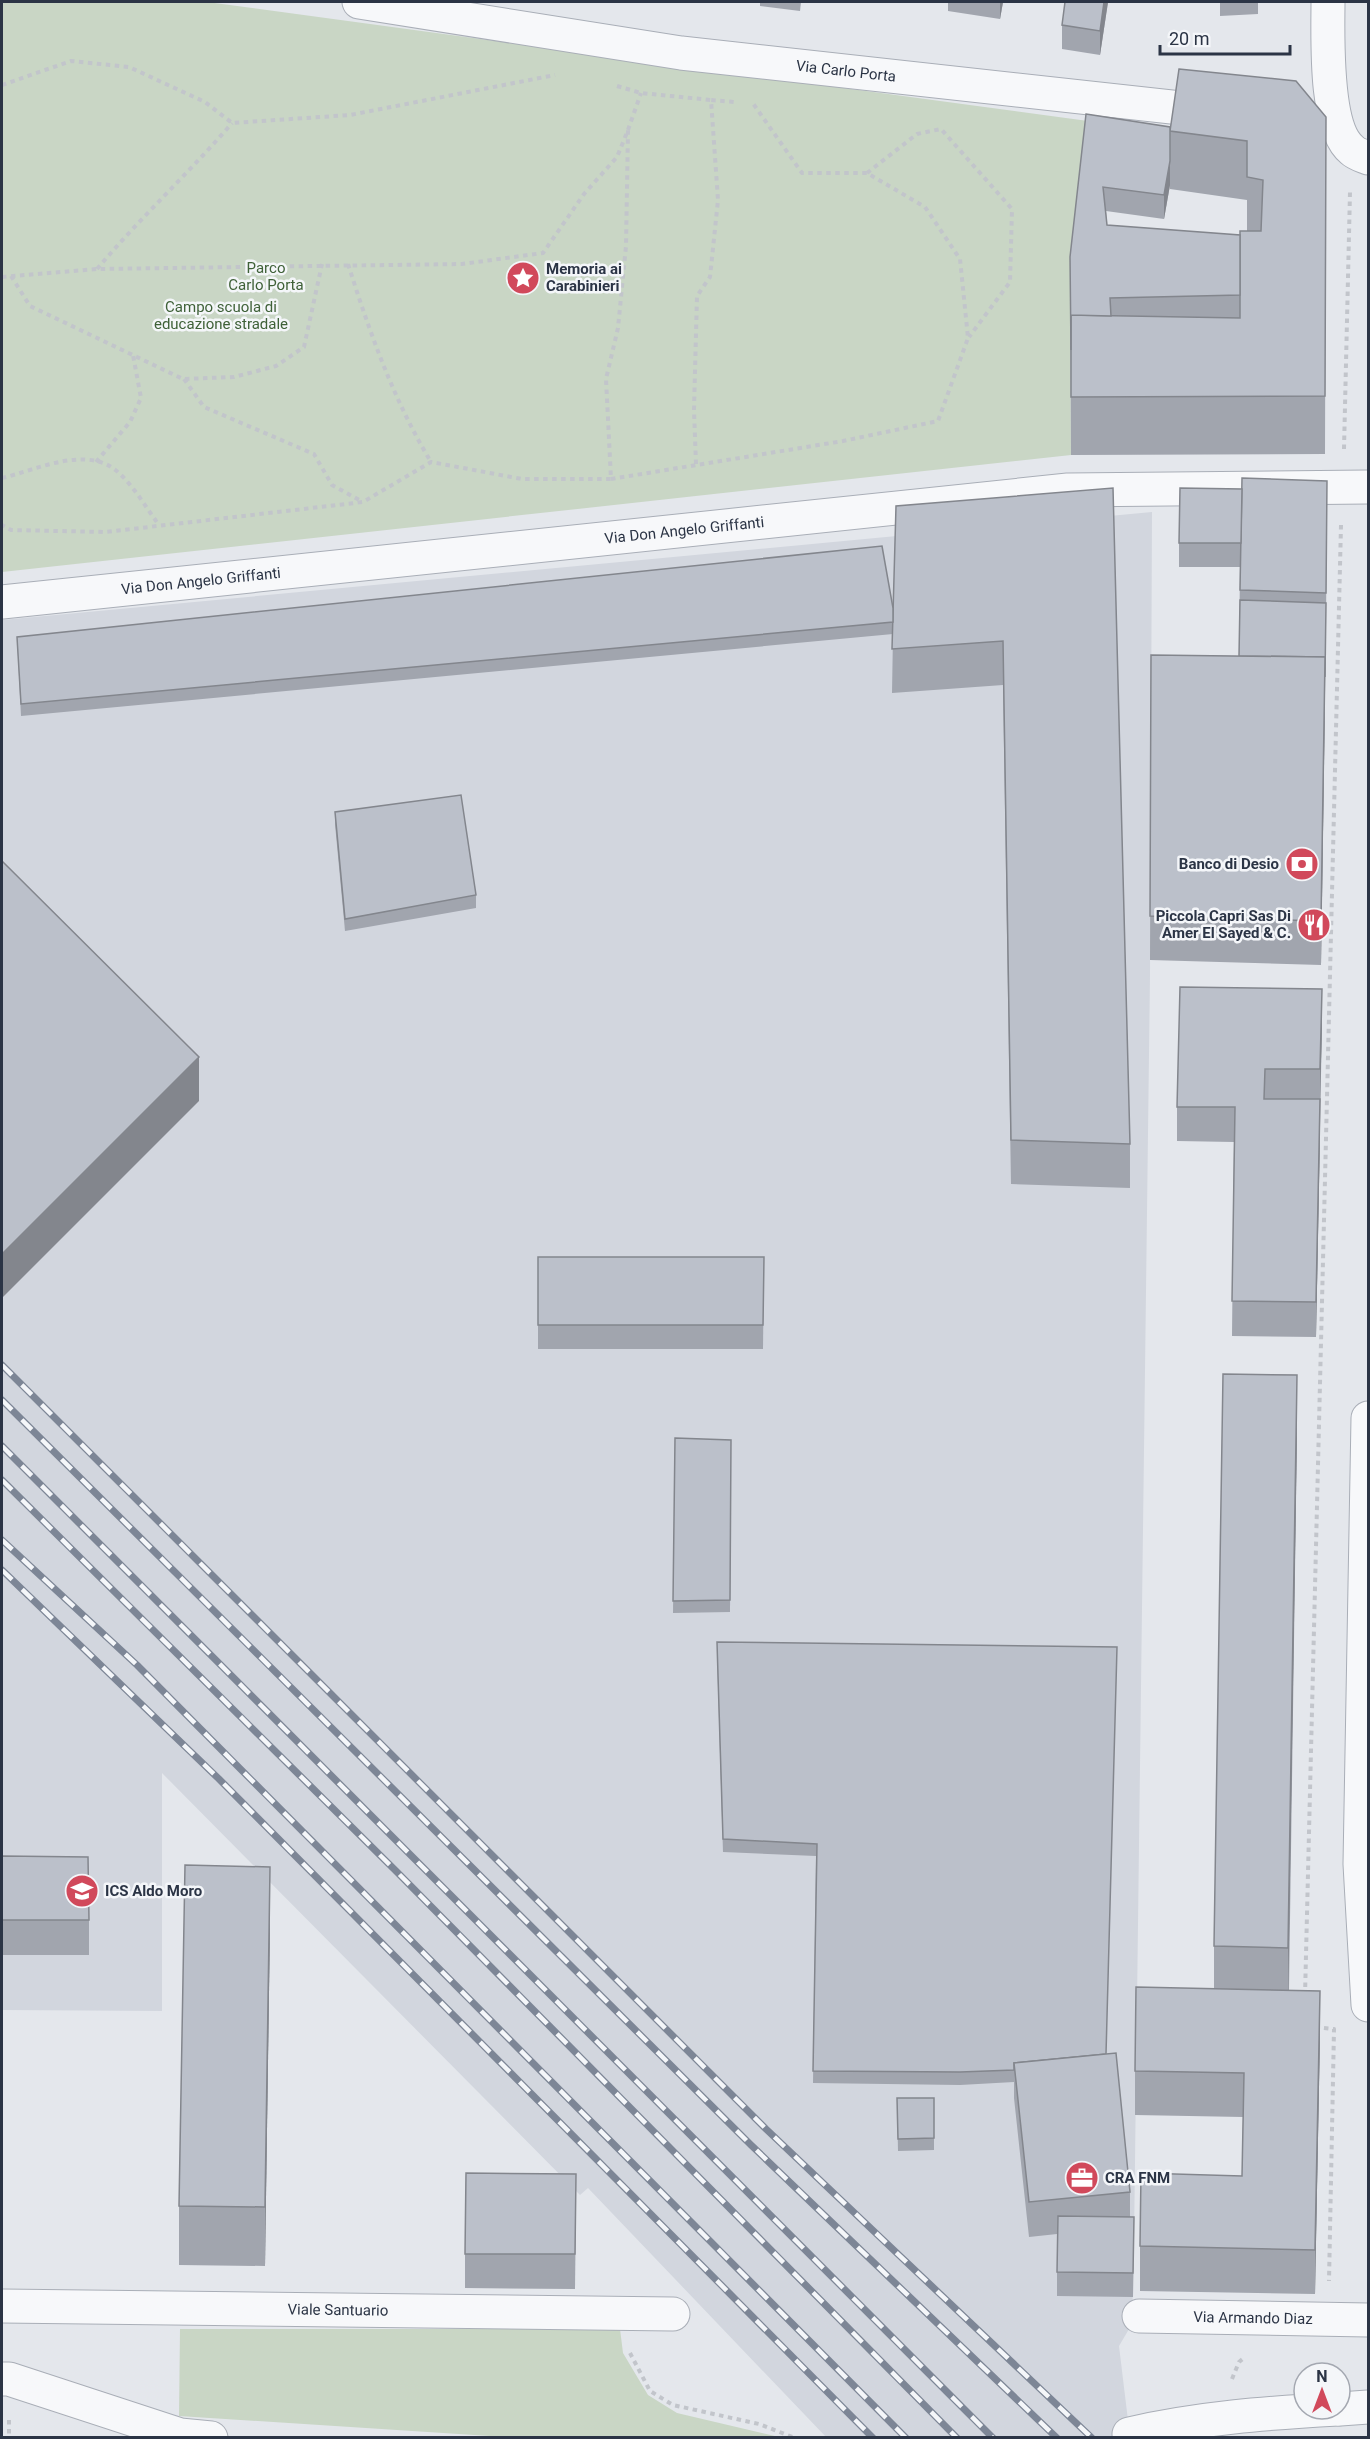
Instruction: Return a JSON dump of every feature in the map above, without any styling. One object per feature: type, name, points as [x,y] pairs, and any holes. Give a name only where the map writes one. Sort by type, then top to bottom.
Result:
[{"type":"street","name":"Via Carlo Porta","points":[[359,2],[681,52],[1282,120],[1351,144]]},
{"type":"street","points":[[1328,2],[1329,70],[1351,144]]},
{"type":"street","name":"Via Don Angelo Griffanti","points":[[2,602],[1068,490],[1356,487]]},
{"type":"street","points":[[1368,1418],[1360,1864],[1368,2005]]},
{"type":"street","name":"Viale Santuario","points":[[2,2306],[673,2314]]},
{"type":"street","name":"Via Armando Diaz","points":[[1139,2316],[1368,2320]]},
{"type":"street","points":[[5,2379],[180,2435],[211,2438]]},
{"type":"street","points":[[1352,2409],[1368,2408]]},
{"type":"street","points":[[1129,2434],[1185,2421],[1292,2412]]},
{"type":"path","points":[[2,85],[71,60],[129,67],[205,102],[232,123],[350,116],[564,74]]},
{"type":"path","points":[[608,82],[641,93],[753,102],[802,173],[867,173],[925,207],[960,259],[968,338]]},
{"type":"path","points":[[2,277],[98,269],[322,264],[462,264],[543,253],[584,194],[617,157],[641,93]]},
{"type":"path","points":[[696,464],[694,410],[698,296],[710,277],[718,200],[711,100]]},
{"type":"path","points":[[98,269],[133,227],[194,168],[232,123]]},
{"type":"path","points":[[2,525],[11,530],[106,532],[363,502],[431,462],[522,479],[611,479],[843,441],[938,420],[968,338],[1010,282],[1012,209],[941,129],[916,134],[867,173]]},
{"type":"path","points":[[611,479],[606,379],[618,328],[626,246],[628,130]]},
{"type":"path","points":[[1305,2002],[1356,487],[1351,144]]},
{"type":"path","points":[[11,276],[30,306],[183,379],[234,377],[276,366],[304,348],[322,264]]},
{"type":"path","points":[[348,264],[372,341],[405,420],[431,462]]},
{"type":"path","points":[[96,462],[130,422],[141,398],[133,356]]},
{"type":"path","points":[[183,379],[204,408],[314,454],[332,485],[363,502]]},
{"type":"path","points":[[2,478],[61,460],[96,462],[119,472],[160,526]]},
{"type":"path","points":[[1305,2026],[1334,2029],[1330,2319]]},
{"type":"path","points":[[619,2314],[628,2350],[650,2391],[673,2405],[759,2424],[795,2438]]},
{"type":"shaded area","points":[[1152,512],[1150,975],[1134,2241],[1132,2324],[1119,2346],[1130,2437],[826,2437],[588,2188],[580,2195],[162,1773],[162,2011],[2,2010],[2,620]]},
{"type":"green space","name":"Parco Carlo Porta","points":[[2,2],[207,2],[1088,121],[1070,281],[1071,455],[2,572]]},
{"type":"green space","points":[[180,2329],[620,2329],[623,2353],[648,2395],[677,2413],[779,2437],[505,2437],[179,2416]]},
{"type":"building","points":[[1065,2],[1104,2],[1100,31],[1062,25]]},
{"type":"building","points":[[1179,69],[1296,81],[1326,117],[1325,396],[1071,397],[1071,315],[1240,318],[1240,231],[1261,231],[1263,180],[1247,177],[1247,141],[1170,131]]},
{"type":"building","points":[[1086,114],[1170,127],[1170,161],[1164,195],[1103,187],[1107,225],[1240,235],[1240,295],[1110,298],[1111,316],[1071,315],[1071,350],[1070,257]]},
{"type":"building","points":[[1242,478],[1327,481],[1326,593],[1240,590]]},
{"type":"building","points":[[1113,488],[1130,1144],[1011,1140],[1003,641],[892,649],[896,506]]},
{"type":"building","points":[[1180,488],[1242,489],[1241,543],[1179,543]]},
{"type":"building","points":[[882,546],[893,608],[893,622],[21,704],[17,637]]},
{"type":"building","points":[[1240,600],[1326,603],[1325,677],[1325,657],[1239,656]]},
{"type":"building","points":[[1151,655],[1325,657],[1321,921],[1150,916]]},
{"type":"building","points":[[461,795],[476,895],[345,919],[335,812]]},
{"type":"building","points":[[2,861],[199,1057],[2,1254]]},
{"type":"building","points":[[1180,987],[1322,989],[1320,1069],[1265,1069],[1264,1099],[1320,1099],[1316,1302],[1232,1301],[1235,1107],[1177,1107]]},
{"type":"building","points":[[538,1257],[764,1257],[763,1325],[538,1325]]},
{"type":"building","points":[[1223,1374],[1297,1375],[1288,1948],[1214,1946]]},
{"type":"building","points":[[675,1438],[731,1440],[730,1600],[673,1601]]},
{"type":"building","points":[[717,1642],[1117,1647],[1106,2054],[1014,2063],[1014,2070],[813,2071],[817,1844],[723,1839]]},
{"type":"building","points":[[2,1856],[88,1857],[89,1920],[2,1920]]},
{"type":"building","points":[[185,1865],[270,1867],[265,2207],[179,2206]]},
{"type":"building","points":[[1136,1987],[1320,1991],[1315,2250],[1140,2246],[1141,2173],[1242,2176],[1244,2073],[1135,2071]]},
{"type":"building","points":[[1116,2053],[1130,2192],[1029,2202],[1014,2063]]},
{"type":"building","points":[[897,2098],[934,2098],[934,2138],[898,2139]]},
{"type":"building","points":[[466,2173],[576,2174],[575,2254],[465,2254]]},
{"type":"building","points":[[1058,2216],[1134,2217],[1133,2273],[1057,2272]]},
{"type":"railway","points":[[2,1365],[766,2129],[1092,2438]]},
{"type":"railway","points":[[2,1400],[751,2145],[1057,2438]]},
{"type":"railway","points":[[2,1446],[993,2438]]},
{"type":"railway","points":[[2,1480],[396,1871],[957,2438]]},
{"type":"railway","points":[[2,1540],[137,1665],[906,2438]]},
{"type":"railway","points":[[2,1570],[219,1779],[873,2438]]},
{"type":"place","name":"Memoria ai Carabinieri","points":[[523,278]]},
{"type":"place","name":"Banco di Desio","points":[[1302,864]]},
{"type":"place","name":"Piccola Capri Sas Di Amer El Sayed & C.","points":[[1314,925]]},
{"type":"place","name":"ICS Aldo Moro","points":[[82,1891]]},
{"type":"place","name":"CRA FNM","points":[[1082,2178]]},
{"type":"park label","name":"Campo scuola di educazione stradale","points":[[221,316]]}]
